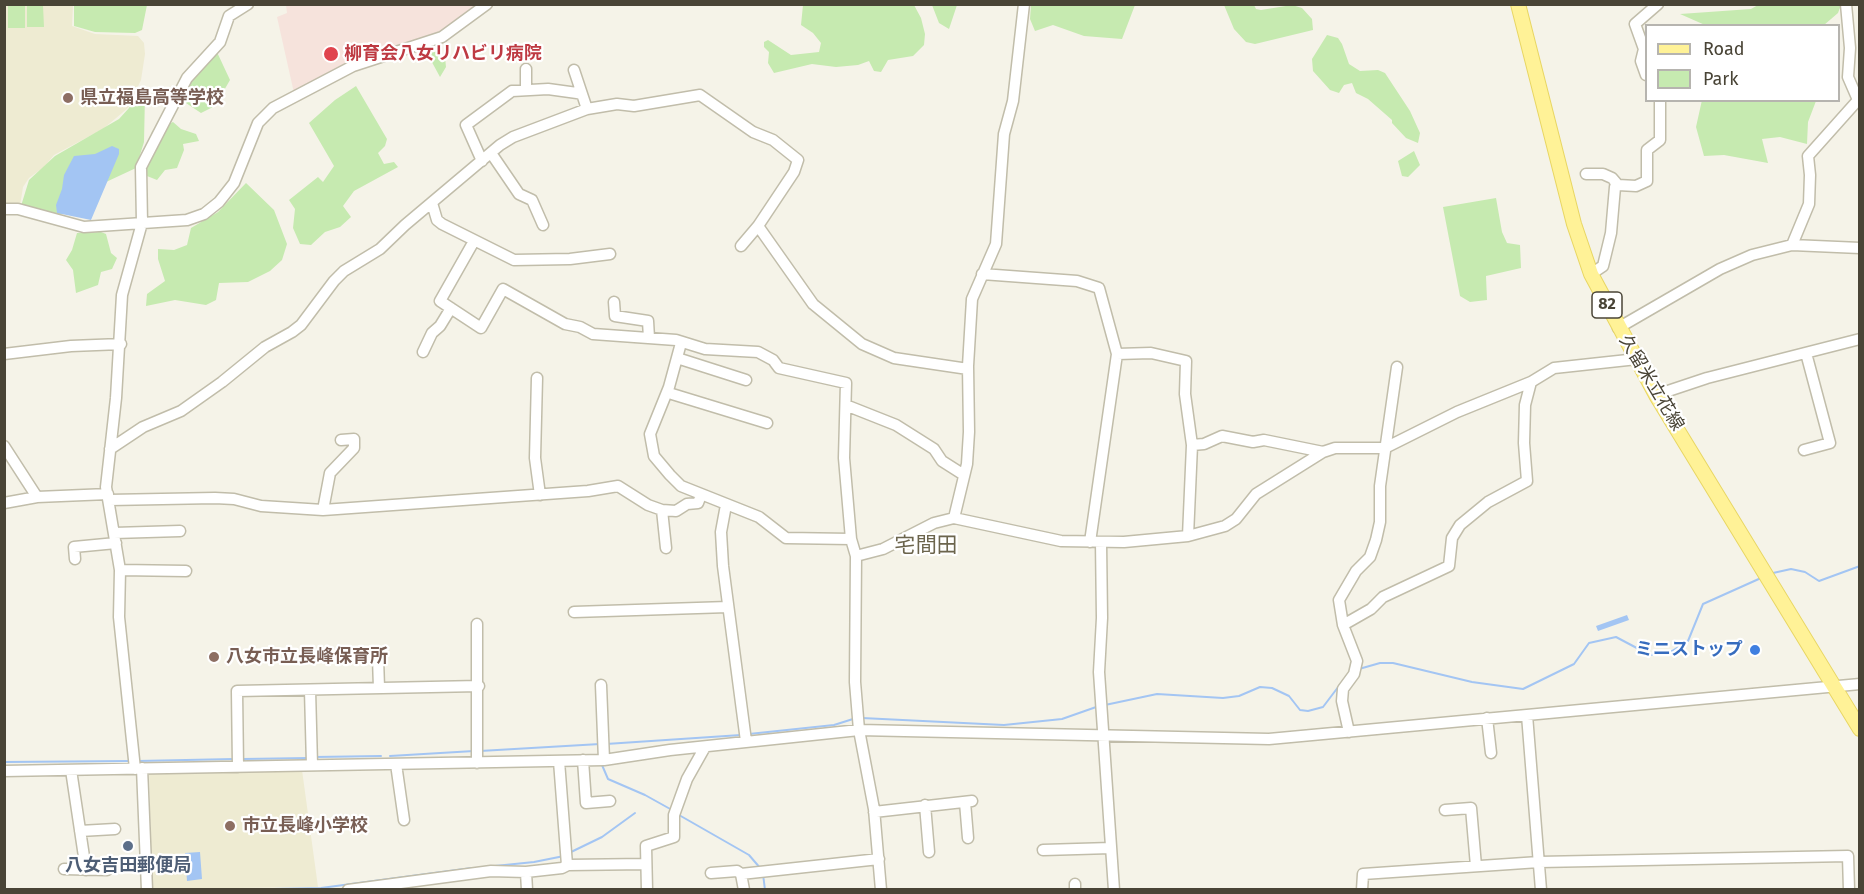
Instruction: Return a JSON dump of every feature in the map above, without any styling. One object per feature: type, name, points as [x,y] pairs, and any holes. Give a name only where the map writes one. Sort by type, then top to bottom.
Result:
[{"type":"main road","name":"久留米立花線","points":[[1518,4],[1574,224],[1591,274],[1618,328],[1656,394],[1860,729]]},
{"type":"street","points":[[147,890],[138,768],[120,633],[120,570],[109,497],[107,466],[120,344],[122,295],[142,223],[141,167],[187,78],[220,42],[229,16],[248,4]]},
{"type":"street","points":[[4,209],[18,209],[84,227],[187,220],[204,214],[219,202],[234,183],[258,123],[273,108],[353,66],[442,37],[487,4]]},
{"type":"street","points":[[954,518],[964,475],[969,432],[968,369],[972,299],[996,243],[1004,134],[1013,101],[1024,4]]},
{"type":"street","points":[[1645,70],[1641,61],[1644,49],[1635,24],[1658,4]]},
{"type":"street","points":[[1792,245],[1809,204],[1808,156],[1858,100],[1848,77],[1850,48],[1846,4]]},
{"type":"street","points":[[526,69],[526,88]]},
{"type":"street","points":[[574,70],[587,110]]},
{"type":"street","points":[[543,225],[532,200],[519,194],[486,157],[466,125],[512,91],[526,88],[582,94]]},
{"type":"street","points":[[110,449],[143,427],[181,411],[265,347],[292,332],[301,325],[334,281],[380,249],[486,157],[513,137],[587,110],[617,104],[634,106],[684,92],[700,96],[753,132],[773,140],[798,160],[794,172],[758,226],[741,246]]},
{"type":"street","points":[[1586,174],[1603,174],[1612,178],[1618,185],[1636,186],[1647,180],[1647,150],[1660,140],[1660,102]]},
{"type":"street","points":[[1591,274],[1603,266],[1618,185]]},
{"type":"street","points":[[432,203],[437,220],[453,232],[520,261],[552,258],[562,260],[610,254]]},
{"type":"street","points":[[758,226],[813,304],[862,344],[894,357],[968,369]]},
{"type":"street","points":[[474,241],[440,301],[481,328],[503,289],[565,324],[580,327],[593,334],[649,338],[705,349],[758,352],[773,360],[779,368],[846,383],[848,406],[844,458],[851,539],[856,556],[855,682],[858,722],[874,812],[881,890]]},
{"type":"street","points":[[1618,328],[1720,269],[1752,255],[1792,245],[1860,248]]},
{"type":"street","points":[[982,274],[1077,281],[1099,288],[1117,354],[1096,542],[1102,618],[1099,672],[1114,890]]},
{"type":"street","points":[[614,302],[615,316],[648,321],[649,338]]},
{"type":"street","points":[[423,352],[432,333],[440,326],[451,308]]},
{"type":"street","points":[[1656,394],[1707,378],[1860,339]]},
{"type":"street","points":[[681,343],[669,387],[650,434],[654,456],[681,486],[759,517],[786,538],[851,539]]},
{"type":"street","points":[[4,354],[71,345],[120,344]]},
{"type":"street","points":[[1117,354],[1151,353],[1186,361],[1185,394],[1192,445],[1188,536]]},
{"type":"street","points":[[1804,450],[1830,443],[1806,353]]},
{"type":"street","points":[[677,358],[746,380]]},
{"type":"street","points":[[856,556],[883,549],[934,523],[954,518],[1061,541],[1096,542],[1188,536],[1225,526],[1236,519],[1256,494],[1323,452],[1335,448],[1399,446],[1457,412],[1531,382],[1554,368],[1583,359],[1637,359]]},
{"type":"street","points":[[1349,732],[1342,701],[1343,689],[1354,674],[1357,661],[1343,625],[1339,600],[1356,571],[1370,557],[1376,540],[1385,448],[1397,367]]},
{"type":"street","points":[[537,378],[535,458],[540,495]]},
{"type":"street","points":[[1343,625],[1371,609],[1383,597],[1449,566],[1452,538],[1460,525],[1488,502],[1527,481],[1524,443],[1525,405],[1531,382]]},
{"type":"street","points":[[672,394],[767,423]]},
{"type":"street","points":[[848,406],[876,414],[896,425],[934,449],[942,461],[964,475]]},
{"type":"street","points":[[1192,445],[1204,444],[1222,436],[1253,442],[1264,440],[1323,452]]},
{"type":"street","points":[[323,510],[330,473],[354,447],[354,439],[341,440]]},
{"type":"street","points":[[4,446],[37,497]]},
{"type":"street","points":[[4,503],[37,497],[215,498],[234,499],[261,506],[323,510],[540,495],[618,486],[648,505],[662,510],[676,511],[687,504],[698,503],[701,495]]},
{"type":"street","points":[[726,505],[722,532],[728,607],[746,741]]},
{"type":"street","points":[[662,510],[666,548]]},
{"type":"street","points":[[75,559],[74,547],[115,538],[180,531]]},
{"type":"street","points":[[120,570],[186,571]]},
{"type":"street","points":[[574,612],[728,607]]},
{"type":"street","points":[[477,624],[479,686],[477,763]]},
{"type":"street","points":[[378,658],[379,688]]},
{"type":"street","points":[[4,771],[604,760],[746,741],[858,722],[1104,736],[1240,740],[1349,732],[1834,684],[1860,684]]},
{"type":"street","points":[[601,685],[604,760]]},
{"type":"street","points":[[238,767],[237,691],[479,686]]},
{"type":"street","points":[[310,690],[312,765]]},
{"type":"street","points":[[1527,715],[1541,890]]},
{"type":"street","points":[[1487,718],[1491,753]]},
{"type":"street","points":[[647,890],[646,846],[674,837],[674,815],[687,779],[705,747]]},
{"type":"street","points":[[583,760],[586,802],[610,801]]},
{"type":"street","points":[[559,761],[567,865]]},
{"type":"street","points":[[396,764],[404,820]]},
{"type":"street","points":[[71,770],[86,870]]},
{"type":"street","points":[[874,812],[968,802],[970,832]]},
{"type":"street","points":[[925,805],[929,852]]},
{"type":"street","points":[[1445,810],[1471,808],[1476,866]]},
{"type":"street","points":[[80,831],[115,829]]},
{"type":"street","points":[[1043,850],[1111,848]]},
{"type":"street","points":[[1362,890],[1363,874],[1476,866],[1539,862],[1848,856],[1849,890]]},
{"type":"street","points":[[711,873],[737,871],[741,874],[879,859]]},
{"type":"street","points":[[348,890],[491,872],[526,872],[567,865],[646,864]]},
{"type":"street","points":[[64,869],[107,870]]},
{"type":"street","points":[[526,872],[527,890]]},
{"type":"street","points":[[741,874],[744,890]]},
{"type":"shaded area","name":"県立福島高等学校","points":[[5,5],[73,5],[72,26],[95,34],[138,36],[144,43],[145,54],[141,80],[128,108],[103,129],[54,155],[44,167],[29,178],[23,187],[20,206],[5,205]]},
{"type":"shaded area","name":"柳育会八女リハビリ病院","points":[[286,5],[481,5],[445,31],[294,93],[277,17],[287,13]]},
{"type":"shaded area","name":"市立長峰小学校","points":[[302,770],[318,887],[152,889],[149,772]]},
{"type":"green space","points":[[74,4],[147,5],[142,30],[135,33],[95,32],[74,26]]},
{"type":"green space","points":[[1031,4],[1135,5],[1122,39],[1084,36],[1053,25],[1035,31],[1030,19]]},
{"type":"green space","points":[[8,5],[25,5],[25,28],[8,28]]},
{"type":"green space","points":[[27,5],[43,5],[44,27],[27,27]]},
{"type":"green space","points":[[803,5],[914,5],[921,18],[925,34],[924,45],[913,56],[888,60],[881,72],[874,71],[869,61],[858,65],[836,67],[812,64],[774,73],[768,63],[769,52],[764,47],[764,42],[768,40],[791,55],[819,52],[821,43],[813,33],[801,25]]},
{"type":"green space","points":[[932,5],[957,5],[949,29],[939,23]]},
{"type":"green space","points":[[1224,5],[1254,5],[1256,9],[1261,10],[1292,5],[1302,8],[1312,19],[1313,30],[1255,44],[1246,42],[1234,29]]},
{"type":"green space","points":[[1758,5],[1841,5],[1838,13],[1825,24],[1703,24],[1680,14],[1751,9]]},
{"type":"green space","points":[[1327,35],[1338,38],[1349,64],[1360,71],[1378,70],[1385,73],[1410,111],[1420,133],[1418,143],[1406,138],[1392,123],[1392,120],[1368,99],[1356,93],[1352,83],[1344,85],[1339,93],[1330,90],[1313,71],[1312,59]]},
{"type":"green space","points":[[216,50],[230,80],[215,106],[201,113],[183,101],[183,96],[190,80]]},
{"type":"green space","points":[[433,50],[445,57],[446,67],[440,77],[427,53]]},
{"type":"green space","points":[[356,86],[387,139],[385,146],[378,153],[384,164],[394,162],[398,167],[354,191],[343,206],[351,217],[340,227],[325,232],[311,245],[300,244],[293,228],[295,209],[289,200],[318,177],[323,182],[334,166],[309,123],[335,100]]},
{"type":"green space","points":[[140,92],[145,95],[144,142],[136,168],[106,182],[62,214],[52,215],[21,206],[29,180],[55,156],[119,119],[129,108],[136,93]]},
{"type":"green space","points":[[1702,102],[1816,102],[1808,122],[1807,144],[1780,137],[1762,139],[1768,163],[1724,155],[1704,156],[1696,127]]},
{"type":"green space","points":[[173,122],[181,129],[196,134],[199,141],[183,144],[184,150],[177,168],[165,170],[157,180],[147,176],[145,169],[152,131]]},
{"type":"green space","points":[[1414,151],[1420,165],[1408,177],[1402,176],[1398,161]]},
{"type":"green space","points":[[246,183],[274,210],[287,244],[282,260],[270,271],[248,282],[219,283],[216,300],[206,305],[175,300],[146,306],[147,294],[165,281],[158,259],[158,249],[174,250],[187,245],[191,228],[218,212]]},
{"type":"green space","points":[[1496,198],[1502,232],[1507,243],[1520,245],[1521,268],[1486,276],[1487,300],[1470,302],[1460,296],[1443,207]]},
{"type":"green space","points":[[101,232],[106,234],[111,253],[117,258],[112,269],[101,272],[98,285],[76,293],[73,270],[66,260],[77,233]]},
{"type":"water","points":[[112,146],[119,149],[119,154],[91,220],[57,213],[56,205],[64,175],[74,156],[95,154]]},
{"type":"water","points":[[1627,615],[1629,620],[1598,631],[1596,626]]},
{"type":"water","points":[[200,852],[202,879],[187,881],[185,853]]},
{"type":"waterway","points":[[1773,573],[1791,569],[1805,572],[1819,581],[1860,566]]},
{"type":"waterway","points":[[1359,669],[1380,663],[1393,663],[1472,682],[1523,689],[1574,664],[1589,643],[1616,637],[1650,655],[1672,651],[1688,641],[1703,604],[1761,578]]},
{"type":"waterway","points":[[1105,705],[1157,694],[1223,698],[1239,696],[1260,687],[1272,688],[1289,696],[1300,710],[1308,711],[1323,707],[1348,674]]},
{"type":"waterway","points":[[862,718],[1004,725],[1062,719],[1099,706]]},
{"type":"waterway","points":[[749,734],[834,725],[853,719]]},
{"type":"waterway","points":[[606,744],[741,735]]},
{"type":"waterway","points":[[480,751],[600,744]]},
{"type":"waterway","points":[[390,756],[474,751]]},
{"type":"waterway","points":[[315,757],[381,756]]},
{"type":"waterway","points":[[243,759],[309,758]]},
{"type":"waterway","points":[[138,761],[234,759]]},
{"type":"waterway","points":[[4,762],[132,761]]},
{"type":"waterway","points":[[602,765],[608,779],[672,810]]},
{"type":"waterway","points":[[569,853],[602,837],[635,813]]},
{"type":"waterway","points":[[679,815],[749,855],[761,869]]},
{"type":"waterway","points":[[495,866],[564,856]]},
{"type":"waterway","points":[[226,890],[321,888],[472,868]]},
{"type":"waterway","points":[[763,874],[765,890]]},
{"type":"waterway","points":[[4,889],[12,890]]},
{"type":"place","name":"柳育会八女リハビリ病院","points":[[331,54]]},
{"type":"place","name":"県立福島高等学校","points":[[68,98]]},
{"type":"place","name":"ミニストップ","points":[[1755,650]]},
{"type":"place","name":"八女市立長峰保育所","points":[[214,657]]},
{"type":"place","name":"市立長峰小学校","points":[[230,826]]},
{"type":"place","name":"八女吉田郵便局","points":[[128,846]]},
{"type":"district","name":"宅間田","points":[[926,546]]}]
